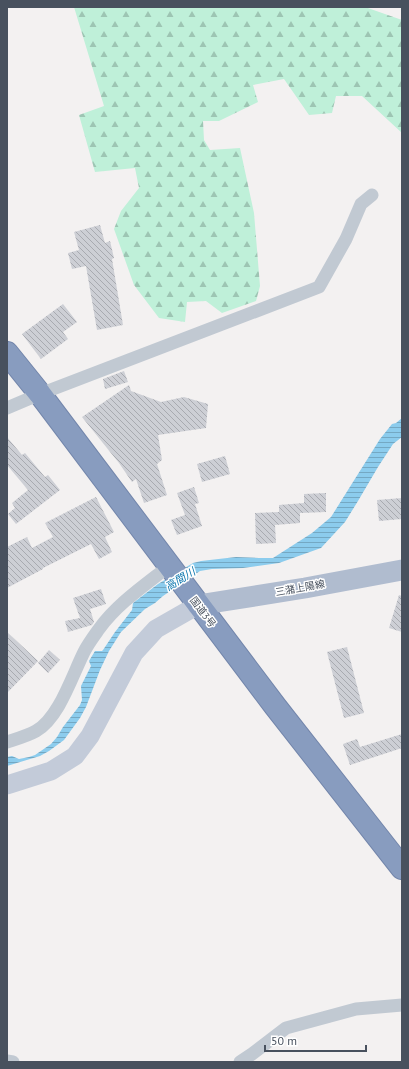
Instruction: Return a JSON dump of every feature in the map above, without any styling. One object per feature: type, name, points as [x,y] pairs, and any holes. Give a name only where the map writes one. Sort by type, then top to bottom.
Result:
[{"type":"highway","name":"国道3号","points":[[7,353],[40,394],[275,706],[402,868]]},
{"type":"main road","name":"三潴上陽線","points":[[193,598],[305,588],[402,570]]},
{"type":"street","points":[[7,408],[319,287],[346,239],[361,204],[372,195]]},
{"type":"street","points":[[7,742],[36,731],[51,718],[60,705],[85,650],[100,628],[117,608],[139,589],[171,568]]},
{"type":"street","points":[[7,785],[51,771],[76,756],[90,736],[134,653],[156,629],[193,598]]},
{"type":"street","points":[[240,1062],[286,1028],[356,1009],[402,1005]]},
{"type":"street","points":[[7,1061],[13,1062]]},
{"type":"green space","points":[[74,7],[365,7],[402,20],[402,133],[362,96],[336,96],[332,113],[309,115],[284,79],[253,85],[258,102],[219,121],[203,121],[204,140],[210,150],[240,148],[254,213],[260,286],[256,301],[222,313],[206,301],[187,302],[185,322],[159,318],[134,285],[114,229],[121,211],[139,188],[135,168],[95,172],[79,115],[104,106]]},
{"type":"water","name":"高間川","points":[[402,418],[402,437],[393,444],[345,522],[321,548],[279,563],[243,568],[200,571],[163,596],[145,609],[121,632],[109,651],[100,670],[86,707],[64,740],[40,756],[7,766],[7,757],[12,756],[19,759],[35,755],[51,744],[57,737],[80,705],[82,700],[81,686],[91,666],[89,661],[95,651],[103,650],[132,610],[133,603],[158,584],[193,563],[236,557],[273,558],[312,533],[331,517],[380,439],[392,424],[396,423]]},
{"type":"building","points":[[100,225],[105,243],[110,241],[114,258],[112,259],[123,325],[97,330],[86,266],[72,269],[68,253],[79,250],[74,232]]},
{"type":"building","points":[[63,304],[77,322],[63,332],[68,339],[41,359],[22,334]]},
{"type":"building","points":[[124,371],[128,382],[105,389],[103,379]]},
{"type":"building","points":[[129,385],[131,391],[161,402],[184,397],[208,404],[206,428],[158,435],[162,460],[157,464],[167,495],[144,503],[136,479],[132,482],[119,463],[82,417]]},
{"type":"building","points":[[7,437],[22,455],[25,453],[45,477],[48,475],[60,490],[16,524],[8,514],[15,508],[12,503],[28,490],[7,465]]},
{"type":"building","points":[[225,456],[230,474],[202,482],[197,464]]},
{"type":"building","points":[[194,487],[199,503],[195,504],[202,526],[177,535],[171,520],[185,515],[177,493]]},
{"type":"building","points":[[326,493],[326,512],[300,513],[300,523],[275,525],[276,543],[256,544],[255,513],[279,512],[279,505],[304,503],[304,494]]},
{"type":"building","points":[[96,497],[114,532],[105,537],[112,552],[99,559],[91,544],[7,588],[7,547],[27,537],[32,548],[53,537],[45,523]]},
{"type":"building","points":[[402,498],[402,519],[379,521],[377,500]]},
{"type":"building","points":[[101,589],[106,604],[90,609],[94,622],[92,625],[68,632],[65,621],[80,618],[73,598]]},
{"type":"building","points":[[399,595],[402,596],[402,632],[389,628]]},
{"type":"building","points":[[7,632],[38,661],[7,693]]},
{"type":"building","points":[[347,647],[364,713],[344,718],[327,652]]},
{"type":"building","points":[[49,650],[60,660],[48,673],[38,663]]},
{"type":"building","points":[[402,734],[402,748],[350,765],[343,744],[357,739],[360,747]]}]
